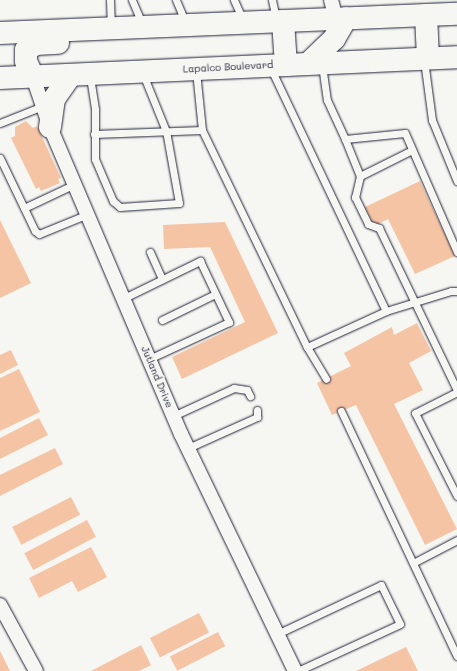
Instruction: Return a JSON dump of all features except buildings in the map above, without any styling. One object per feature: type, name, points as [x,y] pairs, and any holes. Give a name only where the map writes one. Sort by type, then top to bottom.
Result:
[{"type":"main road","points":[[0,33],[280,21],[338,12],[426,15],[457,14]]},
{"type":"main road","points":[[316,63],[334,39],[338,12]]},
{"type":"main road","points":[[426,15],[426,58]]},
{"type":"main road","points":[[278,65],[280,21]]},
{"type":"main road","points":[[33,77],[26,55],[31,46],[88,42],[112,28]]},
{"type":"main road","name":"Lapalco Boulevard","points":[[0,78],[457,57]]},
{"type":"main road","points":[[50,127],[54,98],[80,75]]},
{"type":"street","name":"Jutland Drive","points":[[33,77],[50,127],[89,214],[173,416],[295,671]]},
{"type":"street","points":[[0,605],[36,671]]},
{"type":"lane","points":[[110,0],[112,28]]},
{"type":"lane","points":[[132,0],[143,27]]},
{"type":"lane","points":[[176,0],[187,25]]},
{"type":"lane","points":[[234,0],[244,23]]},
{"type":"lane","points":[[272,0],[280,21]]},
{"type":"lane","points":[[426,58],[432,120],[457,181]]},
{"type":"lane","points":[[316,63],[327,100],[360,176],[355,197],[368,224],[380,228],[457,391],[415,413],[457,496]]},
{"type":"lane","points":[[278,65],[386,311]]},
{"type":"lane","points":[[196,69],[202,130],[307,347],[326,379]]},
{"type":"lane","points":[[80,75],[94,134],[94,159],[113,201],[120,207],[179,203],[166,131],[142,72]]},
{"type":"lane","points":[[0,123],[43,106]]},
{"type":"lane","points":[[94,134],[202,130]]},
{"type":"lane","points":[[345,139],[404,133],[457,252]]},
{"type":"lane","points":[[360,176],[412,150]]},
{"type":"lane","points":[[0,158],[35,231],[39,234],[89,214]]},
{"type":"lane","points":[[24,208],[75,184]]},
{"type":"lane","points":[[150,252],[162,279]]},
{"type":"lane","points":[[124,298],[200,261],[229,322],[149,359]]},
{"type":"lane","points":[[307,347],[386,311],[457,291]]},
{"type":"lane","points":[[162,320],[215,294]]},
{"type":"lane","points":[[173,416],[234,388],[247,390],[250,396]]},
{"type":"lane","points":[[188,448],[256,416],[257,410]]},
{"type":"lane","points":[[341,411],[457,656]]},
{"type":"lane","points":[[413,563],[457,540]]},
{"type":"lane","points":[[277,634],[381,585],[400,624],[298,671]]}]
